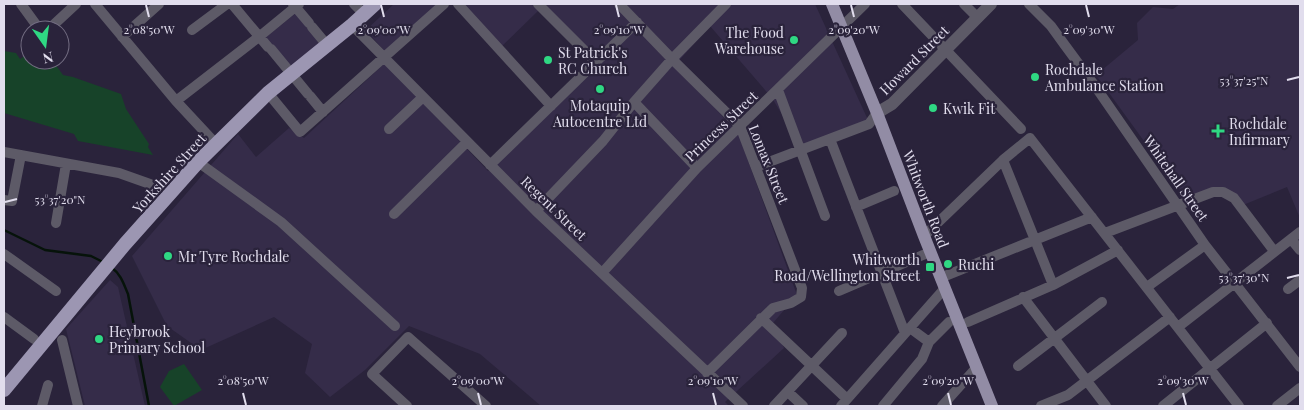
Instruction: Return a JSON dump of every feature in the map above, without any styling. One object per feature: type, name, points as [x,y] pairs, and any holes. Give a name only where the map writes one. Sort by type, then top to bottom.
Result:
[{"type":"highway","name":"Yorkshire Street","points":[[6,387],[125,244],[198,162],[268,93],[375,4]]},
{"type":"main road","name":"Whitworth Road","points":[[832,4],[877,113],[942,283],[992,406]]},
{"type":"street","points":[[22,4],[33,20]]},
{"type":"street","points":[[59,20],[76,4]]},
{"type":"street","points":[[95,4],[176,101],[216,144]]},
{"type":"street","points":[[122,37],[159,4]]},
{"type":"street","points":[[192,30],[227,4]]},
{"type":"street","points":[[232,4],[323,112]]},
{"type":"street","points":[[354,4],[364,14]]},
{"type":"street","points":[[268,93],[300,132],[444,4]]},
{"type":"street","points":[[458,4],[551,106]]},
{"type":"street","points":[[538,4],[596,62]]},
{"type":"street","name":"Lomax Street","points":[[619,4],[740,126],[802,288],[801,297],[791,303],[773,308],[761,318]]},
{"type":"street","points":[[536,211],[603,141],[672,59],[726,4]]},
{"type":"street","name":"Princess Street","points":[[602,273],[697,168],[864,4]]},
{"type":"street","points":[[902,4],[1021,129]]},
{"type":"street","points":[[964,4],[978,18]]},
{"type":"street","name":"Howard Street","points":[[877,113],[892,104],[991,4]]},
{"type":"street","name":"Whitehall Street","points":[[1029,4],[1051,26],[1205,245],[1300,367]]},
{"type":"street","points":[[176,101],[260,36],[296,5],[327,45]]},
{"type":"street","points":[[202,22],[210,32]]},
{"type":"street","points":[[490,165],[637,22]]},
{"type":"street","name":"Regent Street","points":[[352,25],[536,211],[743,406]]},
{"type":"street","points":[[778,90],[799,151],[825,216]]},
{"type":"street","points":[[389,129],[422,97]]},
{"type":"street","points":[[634,102],[697,168]]},
{"type":"street","points":[[756,167],[869,124],[877,113]]},
{"type":"street","points":[[924,236],[1003,160],[1030,138],[1239,406]]},
{"type":"street","points":[[830,139],[882,273],[907,330],[929,342]]},
{"type":"street","points":[[394,214],[467,142]]},
{"type":"street","points":[[4,152],[126,175],[150,184],[169,196]]},
{"type":"street","points":[[8,200],[21,155]]},
{"type":"street","points":[[1003,160],[1053,285]]},
{"type":"street","points":[[198,162],[281,222],[396,326]]},
{"type":"street","points":[[56,223],[66,164]]},
{"type":"street","points":[[856,207],[894,191]]},
{"type":"street","points":[[1105,233],[1213,192],[1223,192],[1234,198],[1274,251]]},
{"type":"street","points":[[707,372],[761,318],[812,367],[844,403],[907,330],[942,283],[1035,240],[1092,217]]},
{"type":"street","points":[[1178,327],[1300,232]]},
{"type":"street","points":[[1291,239],[1300,250]]},
{"type":"street","points":[[1147,287],[1205,245]]},
{"type":"street","points":[[968,322],[1053,285],[1118,250]]},
{"type":"street","points":[[839,291],[861,287],[882,273],[930,252]]},
{"type":"street","points":[[4,254],[51,285]]},
{"type":"street","points":[[1288,289],[1300,280]]},
{"type":"street","points":[[1023,297],[1106,406]]},
{"type":"street","points":[[1018,366],[1102,302]]},
{"type":"street","points":[[4,317],[34,339]]},
{"type":"street","points":[[1041,406],[1068,395],[1170,317]]},
{"type":"street","points":[[884,406],[922,359],[929,342],[949,322]]},
{"type":"street","points":[[1163,406],[1267,323]]},
{"type":"street","points":[[774,406],[842,333]]},
{"type":"street","points":[[407,406],[372,374],[408,338],[482,405]]},
{"type":"street","points":[[62,340],[78,406]]},
{"type":"street","points":[[942,406],[976,368]]},
{"type":"street","points":[[42,406],[48,385]]},
{"type":"street","points":[[1278,406],[1300,388]]},
{"type":"street","points":[[788,392],[803,406]]},
{"type":"shaded area","points":[[394,4],[442,4],[387,54],[366,30]]},
{"type":"shaded area","points":[[463,4],[815,4],[868,120],[801,146],[772,98],[710,26],[675,65],[738,133],[797,295],[773,323],[784,348],[725,402],[729,406],[541,406],[480,354],[409,326],[365,370],[330,397],[305,373],[312,344],[274,317],[201,350],[167,326],[132,256],[238,134],[256,157],[289,128],[304,138],[385,63],[488,171],[597,68],[539,10],[502,46]]},
{"type":"shaded area","name":"Rochdale Infirmary","points":[[1180,4],[1300,4],[1300,218],[1287,187],[1243,205],[1226,191],[1189,203],[1096,75],[1138,40],[1137,23],[1153,7],[1173,9]]},
{"type":"shaded area","points":[[296,13],[322,44],[291,68],[265,38]]},
{"type":"shaded area","name":"Heybrook Primary School","points":[[110,280],[118,287],[145,406],[85,406],[66,329]]},
{"type":"green space","points":[[4,51],[16,53],[20,59],[20,70],[59,70],[63,75],[121,94],[126,109],[149,144],[148,147],[153,155],[78,141],[74,134],[4,113]]},
{"type":"green space","points":[[184,364],[202,390],[174,406],[160,387],[169,371]]},
{"type":"waterway","points":[[4,230],[45,250],[91,256],[103,262]]},
{"type":"waterway","points":[[112,268],[120,276],[128,294],[149,406]]},
{"type":"place","name":"The Food Warehouse","points":[[794,40]]},
{"type":"place","name":"St Patrick's RC Church","points":[[548,60]]},
{"type":"place","name":"Rochdale Ambulance Station","points":[[1035,77]]},
{"type":"place","name":"Motaquip Autocentre Ltd","points":[[600,89]]},
{"type":"place","name":"Kwik Fit","points":[[933,108]]},
{"type":"place","name":"Rochdale Infirmary","points":[[1218,131]]},
{"type":"place","name":"Mr Tyre Rochdale","points":[[168,256]]},
{"type":"place","name":"Ruchi","points":[[948,264]]},
{"type":"place","name":"Whitworth Road/Wellington Street","points":[[930,267]]},
{"type":"place","name":"Heybrook Primary School","points":[[99,339]]}]
